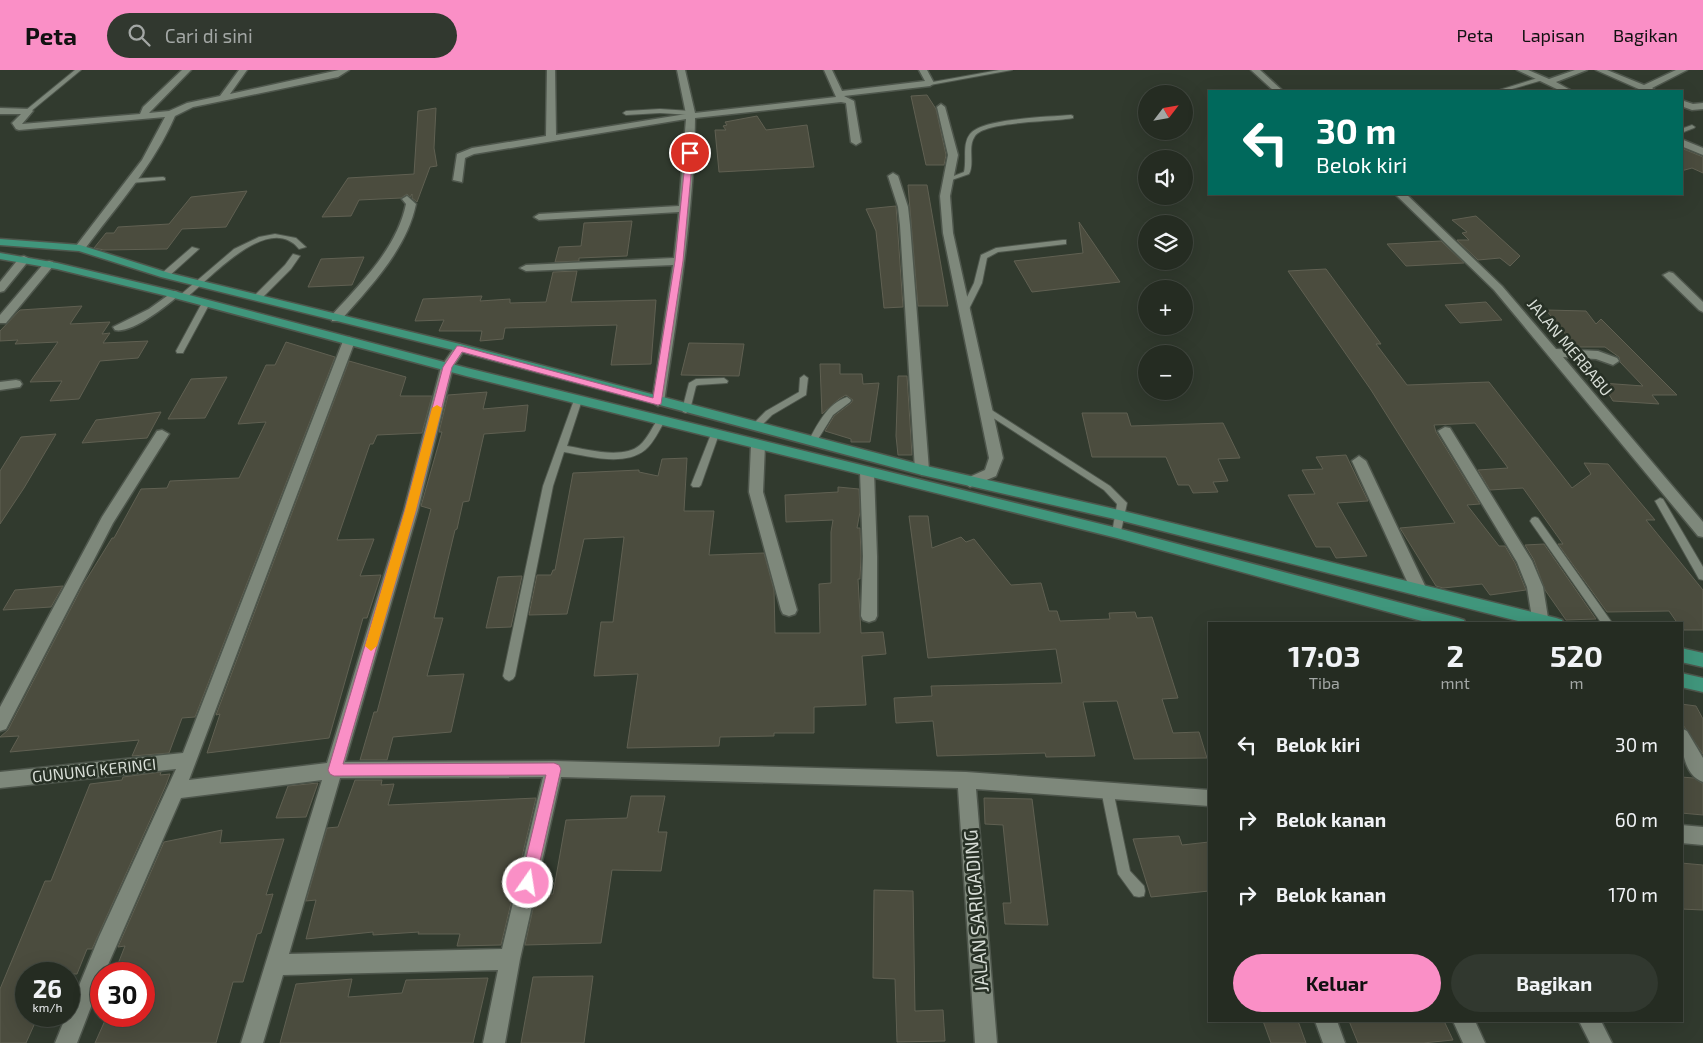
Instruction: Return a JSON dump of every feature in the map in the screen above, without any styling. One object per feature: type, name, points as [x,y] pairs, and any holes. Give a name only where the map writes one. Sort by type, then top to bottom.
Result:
[{"type":"main road","points":[[0,242],[80,248],[165,275],[460,348],[756,428],[970,482],[1119,515],[1546,622]]},
{"type":"main road","points":[[0,256],[49,264],[178,295],[447,367],[1117,534],[1450,622]]},
{"type":"main road","points":[[695,429],[704,414]]},
{"type":"main road","points":[[1683,655],[1703,660]]},
{"type":"main road","points":[[1683,680],[1703,685]]},
{"type":"street","points":[[143,116],[146,109],[187,70]]},
{"type":"street","points":[[223,98],[243,70]]},
{"type":"street","points":[[287,85],[296,70]]},
{"type":"street","points":[[28,111],[17,126],[172,114],[190,105],[338,74],[345,70]]},
{"type":"street","points":[[551,70],[551,137]]},
{"type":"street","points":[[658,402],[679,261],[690,153],[691,114],[681,70]]},
{"type":"street","points":[[828,70],[840,97],[850,101],[856,142]]},
{"type":"street","points":[[458,180],[460,156],[465,152],[691,114],[840,97],[930,83],[923,70]]},
{"type":"street","points":[[1255,70],[1278,90]]},
{"type":"street","points":[[1521,70],[1566,90]]},
{"type":"street","points":[[1545,81],[1583,70]]},
{"type":"street","points":[[1600,70],[1648,90],[1683,70]]},
{"type":"street","points":[[1683,104],[1692,107],[1703,106]]},
{"type":"street","points":[[941,107],[953,156],[945,196],[948,233],[996,458],[991,472],[970,482]]},
{"type":"street","points":[[0,111],[28,111]]},
{"type":"street","points":[[80,248],[131,181],[162,135],[172,114]]},
{"type":"street","points":[[1683,143],[1703,152]]},
{"type":"street","points":[[893,176],[903,207],[905,225],[922,470]]},
{"type":"street","name":"JALAN MERBABU","points":[[1401,195],[1498,288],[1703,532]]},
{"type":"street","points":[[336,318],[398,240],[411,210],[411,204],[407,199]]},
{"type":"street","points":[[539,217],[684,209]]},
{"type":"street","points":[[0,289],[24,259]]},
{"type":"street","points":[[526,268],[679,261]]},
{"type":"street","points":[[2,320],[49,264]]},
{"type":"street","points":[[1669,275],[1703,308]]},
{"type":"street","points":[[119,327],[153,311],[178,295]]},
{"type":"street","points":[[66,1043],[106,944],[189,760],[349,341]]},
{"type":"street","points":[[252,1043],[411,510],[447,367],[460,348]]},
{"type":"street","points":[[1555,354],[1598,355],[1613,361]]},
{"type":"street","points":[[0,386],[16,384]]},
{"type":"street","points":[[1445,431],[1524,561],[1546,622]]},
{"type":"street","points":[[0,724],[107,522],[162,434]]},
{"type":"street","points":[[758,445],[756,492],[789,610]]},
{"type":"street","points":[[1359,461],[1419,590]]},
{"type":"street","points":[[867,472],[870,556],[869,616]]},
{"type":"street","points":[[1687,515],[1703,515]]},
{"type":"street","points":[[1683,739],[1703,774]]},
{"type":"street","name":"GUNUNG KERINCI","points":[[0,780],[189,760]]},
{"type":"street","points":[[176,790],[334,770],[554,769],[966,780],[1208,798]]},
{"type":"street","points":[[494,1043],[510,959],[554,769]]},
{"type":"street","name":"JALAN SARIGADING","points":[[966,780],[986,1043]]},
{"type":"street","points":[[1683,834],[1703,836]]},
{"type":"street","points":[[274,965],[510,959]]},
{"type":"street","points":[[1326,1022],[1334,1043]]},
{"type":"street","points":[[1464,1022],[1474,1043]]},
{"type":"street","points":[[1590,1022],[1601,1043]]},
{"type":"lane","points":[[28,111],[78,70]]},
{"type":"lane","points":[[930,83],[1009,70]]},
{"type":"lane","points":[[1504,90],[1545,81]]},
{"type":"lane","points":[[626,113],[660,110],[691,114]]},
{"type":"lane","points":[[949,179],[967,174],[970,168],[968,156],[972,135],[977,130],[1007,123],[1071,117]]},
{"type":"lane","points":[[1683,130],[1692,128]]},
{"type":"lane","points":[[131,181],[163,178]]},
{"type":"lane","points":[[178,295],[201,284],[240,247],[253,240],[286,236],[298,241],[302,246]]},
{"type":"lane","points":[[965,309],[978,283],[984,257],[996,250],[1063,242]]},
{"type":"lane","points":[[165,275],[195,249]]},
{"type":"lane","points":[[257,298],[288,267],[296,256]]},
{"type":"lane","points":[[180,351],[206,303]]},
{"type":"lane","points":[[756,428],[769,413],[803,393],[804,378]]},
{"type":"lane","points":[[686,410],[692,385],[696,382],[724,381]]},
{"type":"lane","points":[[509,676],[548,486],[578,400]]},
{"type":"lane","points":[[812,442],[832,409],[847,400]]},
{"type":"lane","points":[[987,410],[1108,488],[1122,504],[1117,534]]},
{"type":"lane","points":[[561,448],[616,456],[629,454],[641,450],[661,421]]},
{"type":"lane","points":[[696,485],[715,434]]},
{"type":"lane","points":[[1660,501],[1703,576]]},
{"type":"lane","points":[[1535,521],[1607,622]]},
{"type":"lane","points":[[1107,790],[1124,874],[1139,891]]},
{"type":"building","points":[[927,95],[936,109],[946,155],[944,165],[926,165],[911,96]]},
{"type":"building","points":[[436,108],[434,148],[437,166],[430,167],[417,202],[412,198],[412,194],[410,197],[407,194],[401,198],[359,200],[351,216],[322,217],[348,178],[414,174],[418,111]]},
{"type":"building","points":[[757,116],[766,130],[807,125],[814,167],[719,172],[715,130],[726,130],[723,126],[727,125],[725,122]]},
{"type":"building","points":[[1683,149],[1703,157],[1703,173],[1692,168],[1683,170]]},
{"type":"building","points":[[908,185],[927,185],[948,306],[918,306]]},
{"type":"building","points":[[247,191],[226,227],[182,229],[167,249],[104,250],[94,248],[106,233],[114,233],[118,227],[169,224],[191,197]]},
{"type":"building","points":[[896,206],[903,307],[884,308],[876,231],[866,209]]},
{"type":"building","points":[[1476,216],[1520,256],[1510,266],[1500,258],[1478,260],[1457,240],[1469,240],[1462,233],[1467,232],[1452,220]]},
{"type":"building","points":[[632,221],[627,256],[579,258],[579,261],[555,262],[559,247],[581,246],[584,223]]},
{"type":"building","points":[[1079,222],[1120,282],[1032,292],[1014,261],[1083,253]]},
{"type":"building","points":[[1441,241],[1464,263],[1406,266],[1387,244]]},
{"type":"building","points":[[364,257],[352,285],[308,287],[321,259]]},
{"type":"building","points":[[1326,269],[1381,344],[1376,344],[1407,385],[1489,382],[1572,488],[1591,474],[1584,463],[1608,464],[1655,520],[1646,520],[1703,590],[1703,630],[1684,630],[1683,622],[1677,622],[1669,611],[1607,612],[1558,544],[1563,544],[1523,488],[1490,490],[1478,470],[1508,468],[1475,423],[1434,425],[1436,432],[1480,504],[1467,505],[1499,546],[1505,546],[1515,563],[1526,590],[1490,595],[1482,584],[1443,588],[1436,586],[1400,528],[1455,523],[1371,390],[1288,271]]},
{"type":"building","points":[[577,271],[571,302],[656,300],[651,364],[611,365],[617,325],[505,328],[503,339],[480,341],[482,331],[439,331],[444,320],[415,321],[423,299],[482,296],[480,301],[510,299],[510,303],[546,302],[553,272]]},
{"type":"building","points":[[1486,302],[1502,320],[1460,323],[1445,305]]},
{"type":"building","points":[[82,306],[70,324],[110,322],[102,334],[110,333],[103,343],[148,341],[138,358],[100,361],[79,399],[50,401],[62,381],[30,382],[58,342],[15,344],[18,340],[0,341],[0,331],[20,310]]},
{"type":"building","points":[[1546,310],[1586,311],[1596,324],[1601,319],[1677,395],[1652,395],[1659,404],[1613,401],[1602,383],[1643,386],[1620,362],[1619,357],[1605,347],[1576,347]]},
{"type":"building","points":[[286,342],[335,357],[195,717],[182,718],[169,753],[132,756],[139,740],[10,752],[19,736],[0,737],[8,730],[83,585],[112,538],[114,538],[141,489],[167,488],[170,481],[239,478],[266,422],[238,424],[266,365],[275,365]]},
{"type":"building","points":[[689,343],[744,344],[739,376],[681,375]]},
{"type":"building","points":[[349,361],[406,377],[400,396],[432,396],[422,433],[377,435],[373,444],[370,444],[337,540],[374,539],[360,576],[381,575],[367,618],[363,618],[329,738],[207,753],[220,714],[216,715]]},
{"type":"building","points":[[820,364],[840,364],[840,374],[862,374],[863,384],[879,383],[870,442],[851,442],[851,439],[825,431],[834,416],[853,400],[846,395],[822,414]]},
{"type":"building","points":[[898,376],[907,376],[912,455],[898,455],[896,436]]},
{"type":"building","points":[[227,377],[205,418],[168,419],[191,379]]},
{"type":"building","points":[[487,392],[483,409],[528,405],[525,431],[484,434],[469,501],[463,502],[434,618],[443,618],[427,676],[464,674],[451,732],[393,737],[387,760],[360,760],[374,712],[377,712],[431,509],[421,506],[442,432],[439,432],[448,395]]},
{"type":"building","points":[[161,412],[147,438],[82,443],[96,420]]},
{"type":"building","points":[[1082,413],[1127,413],[1131,426],[1223,423],[1240,458],[1218,459],[1228,481],[1213,482],[1218,492],[1193,493],[1189,485],[1178,485],[1166,457],[1092,457]]},
{"type":"building","points":[[56,434],[0,524],[0,471],[21,437]]},
{"type":"building","points":[[1346,455],[1368,501],[1337,503],[1367,556],[1336,558],[1330,547],[1316,547],[1288,495],[1315,494],[1302,470],[1323,469],[1316,457]]},
{"type":"building","points":[[687,458],[684,511],[714,511],[709,555],[764,553],[774,590],[775,633],[820,633],[819,584],[831,583],[831,532],[833,520],[786,522],[785,495],[838,492],[838,487],[859,489],[860,512],[857,528],[860,528],[861,556],[860,579],[858,579],[861,633],[883,632],[886,654],[862,656],[866,705],[814,707],[814,733],[774,733],[774,736],[720,737],[719,746],[627,748],[638,674],[594,676],[601,622],[613,622],[624,537],[584,539],[567,614],[529,615],[537,575],[551,575],[553,570],[555,570],[573,473],[639,470],[639,472],[658,476],[662,459]]},
{"type":"building","points":[[909,516],[928,516],[932,548],[961,537],[966,542],[974,539],[1011,585],[1041,583],[1049,611],[1057,611],[1060,621],[1110,619],[1109,613],[1135,612],[1137,618],[1152,617],[1178,698],[1162,699],[1173,733],[1199,732],[1207,758],[1134,759],[1117,701],[1083,702],[1095,756],[1046,757],[1045,753],[937,756],[933,721],[896,723],[894,698],[932,696],[931,686],[1062,683],[1056,649],[928,658]]},
{"type":"building","points":[[1544,544],[1596,619],[1566,620],[1545,590],[1534,560],[1525,545]]},
{"type":"building","points":[[522,576],[511,627],[486,628],[498,577]]},
{"type":"building","points":[[63,586],[51,607],[3,610],[15,590]]},
{"type":"building","points":[[1683,704],[1696,706],[1703,719],[1703,754],[1683,725]]},
{"type":"building","points":[[161,772],[160,775],[170,774],[92,949],[87,949],[80,966],[80,962],[15,962],[15,1027],[33,1027],[26,1043],[0,1043],[0,989],[45,881],[51,881],[90,784],[122,780],[123,777]]},
{"type":"building","points":[[1683,777],[1694,778],[1703,784],[1703,815],[1683,813]]},
{"type":"building","points":[[355,780],[382,780],[381,785],[394,784],[388,805],[536,798],[501,945],[457,946],[460,934],[418,934],[419,932],[373,935],[373,932],[306,939],[316,900],[306,901],[327,828],[338,827]]},
{"type":"building","points":[[318,783],[306,817],[276,818],[288,786]]},
{"type":"building","points":[[631,796],[665,796],[658,832],[667,832],[661,871],[612,870],[601,943],[525,945],[536,895],[553,894],[566,820],[627,818]]},
{"type":"building","points":[[984,798],[1032,799],[1048,925],[1005,924],[1003,903],[1011,903],[1003,825],[985,824]]},
{"type":"building","points":[[222,830],[220,843],[284,839],[266,895],[273,894],[261,933],[257,934],[243,982],[233,982],[216,1043],[95,1043],[102,1027],[155,1027],[155,962],[119,962],[125,946],[118,947],[164,842]]},
{"type":"building","points":[[1179,836],[1182,845],[1208,842],[1208,891],[1151,897],[1133,839]]},
{"type":"building","points":[[1683,863],[1703,865],[1703,910],[1683,909]]},
{"type":"building","points":[[874,890],[913,891],[915,1011],[943,1010],[945,1041],[897,1042],[895,979],[873,978]]},
{"type":"building","points":[[593,976],[584,1043],[521,1043],[533,977]]},
{"type":"building","points":[[488,978],[473,1043],[280,1043],[296,984],[352,979],[348,997],[402,993],[406,980]]},
{"type":"building","points":[[1263,1022],[1298,1022],[1306,1043],[1271,1043]]},
{"type":"building","points":[[1349,1022],[1444,1022],[1453,1040],[1423,1043],[1358,1043]]},
{"type":"slow traffic","points":[[371,646],[411,510],[437,408]]},
{"type":"route","points":[[528,883],[554,769],[334,770],[411,510],[447,367],[460,348],[658,402],[679,261],[690,153]]}]
